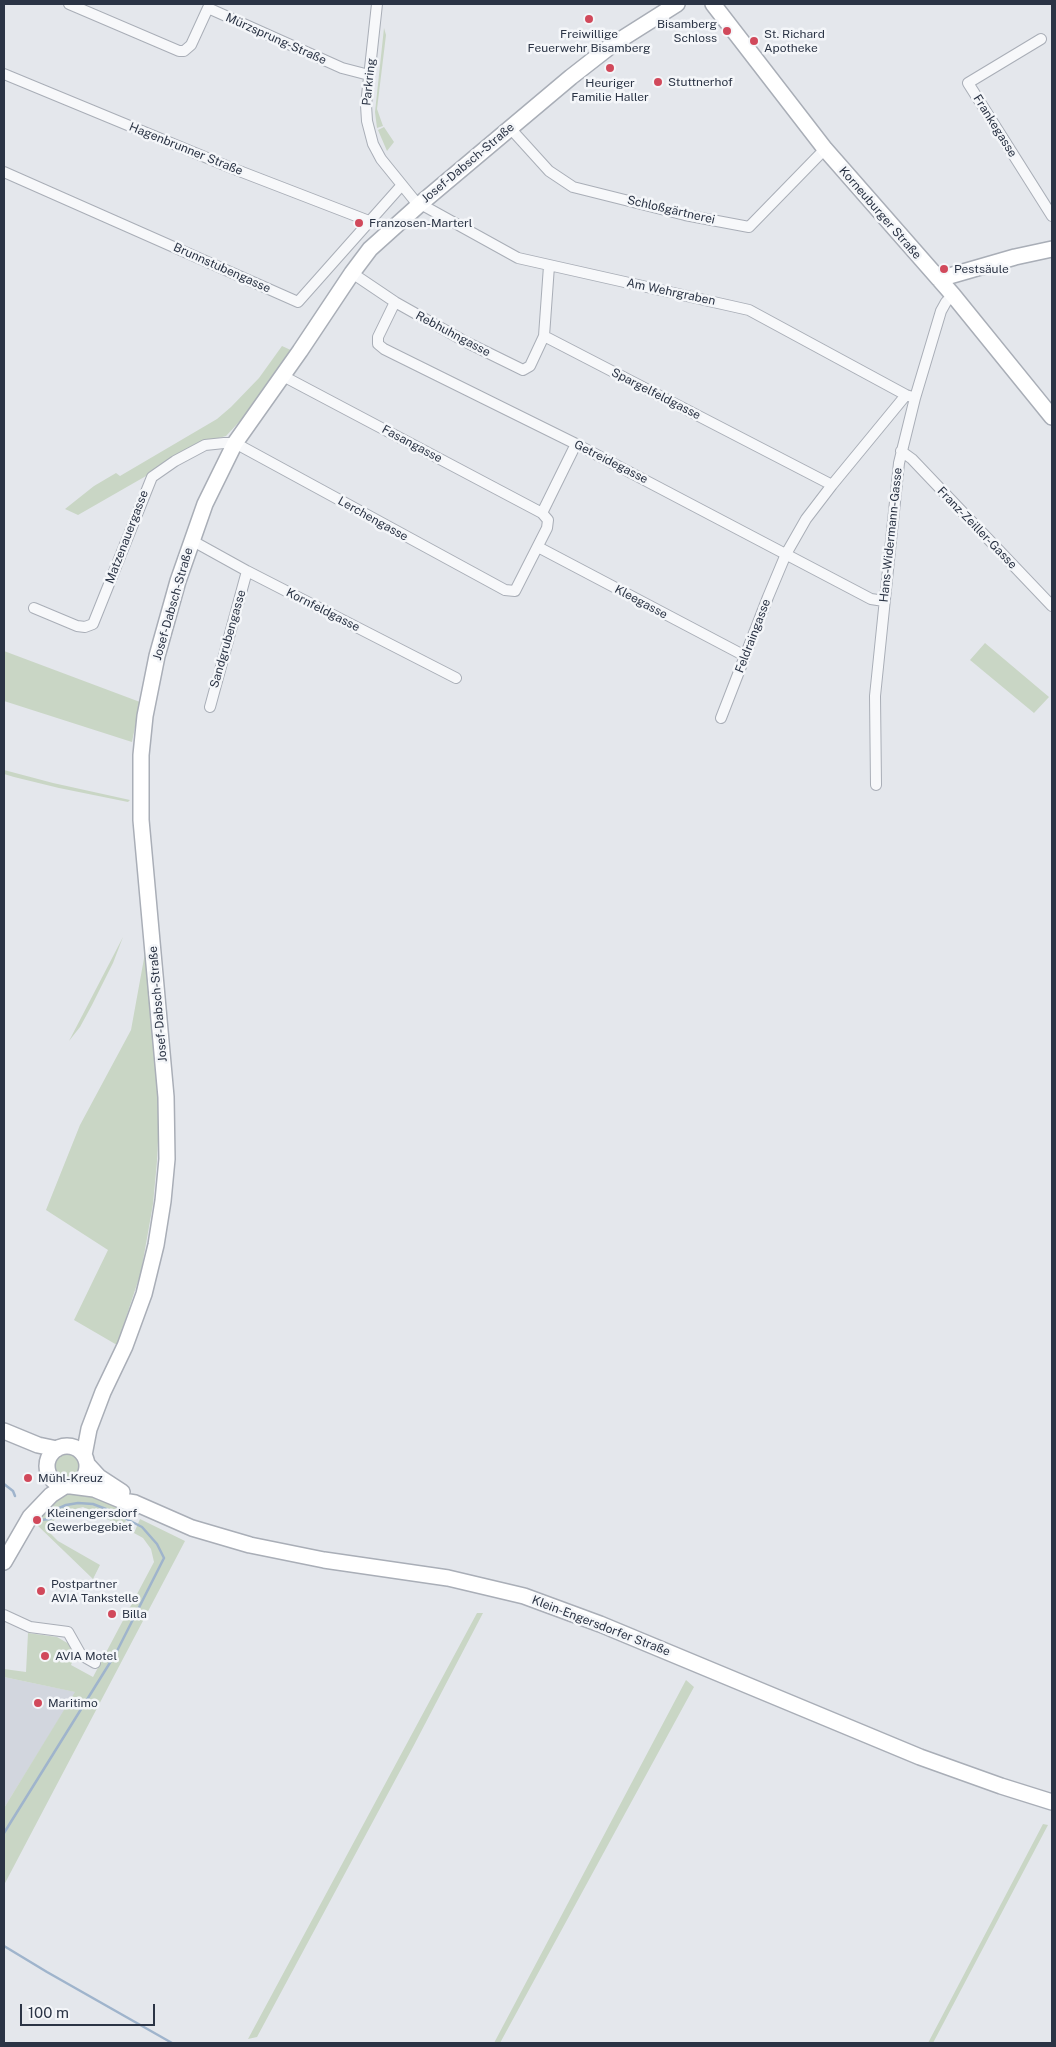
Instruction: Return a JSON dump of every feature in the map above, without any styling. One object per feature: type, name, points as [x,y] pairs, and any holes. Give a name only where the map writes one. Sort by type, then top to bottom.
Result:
[{"type":"main road","name":"Josef-Dabsch-Straße","points":[[86,1460],[89,1428],[103,1392],[125,1346],[144,1294],[156,1245],[165,1189],[167,1146],[166,1098],[141,820],[140,766],[145,716],[157,656],[191,540],[213,484],[235,443],[283,376],[352,273],[379,240],[540,102],[610,47],[677,4]]},
{"type":"main road","name":"Korneuburger Straße","points":[[713,4],[825,149],[953,295],[1052,417]]},
{"type":"main road","points":[[939,279],[1015,257],[1052,250]]},
{"type":"main road","name":"Josef-Dabsch-Straße","points":[[60,1448],[77,1431],[103,1392]]},
{"type":"main road","points":[[4,1432],[38,1445],[76,1448],[86,1460],[83,1480],[51,1495],[30,1517]]},
{"type":"main road","points":[[4,1432],[35,1455],[47,1469],[54,1482],[68,1486]]},
{"type":"main road","points":[[4,1562],[30,1517],[49,1458],[60,1448]]},
{"type":"main road","name":"Klein-Engersdorfer Straße","points":[[86,1460],[99,1477],[126,1494],[135,1503]]},
{"type":"main road","name":"Klein-Engersdorfer Straße","points":[[68,1486],[94,1489],[123,1501],[135,1503],[192,1528],[250,1545],[324,1560],[448,1578],[542,1602],[920,1757],[1052,1802]]},
{"type":"street","name":"Mürzsprung-Straße","points":[[69,4],[179,51],[184,51],[191,45],[207,6],[342,68],[369,76]]},
{"type":"street","name":"Parkring","points":[[377,4],[366,113],[370,136],[382,160],[401,186],[420,204]]},
{"type":"street","name":"Frankegasse","points":[[1041,39],[968,83],[1052,216]]},
{"type":"street","name":"Hagenbrunner Straße","points":[[4,74],[229,167],[369,221]]},
{"type":"street","name":"Schloßgärtnerei","points":[[510,128],[559,180],[590,192],[748,227],[825,149]]},
{"type":"street","name":"Brunnstubengasse","points":[[4,172],[298,302],[401,186]]},
{"type":"street","name":"Am Wehrgraben","points":[[420,204],[504,251],[524,259],[749,310],[911,396]]},
{"type":"street","points":[[544,336],[550,266]]},
{"type":"street","name":"Rebhuhngasse","points":[[352,273],[395,302],[466,342],[522,370],[530,366],[544,336]]},
{"type":"street","name":"Hans-Widermann-Gasse","points":[[876,785],[875,696],[901,451],[911,396],[943,306],[953,295]]},
{"type":"street","name":"Getreidegasse","points":[[395,302],[378,337],[378,344],[381,348],[576,444],[871,599],[884,601]]},
{"type":"street","name":"Spargelfeldgasse","points":[[544,336],[832,485]]},
{"type":"street","name":"Fasangasse","points":[[283,376],[542,513]]},
{"type":"street","points":[[786,554],[806,519],[832,485],[911,396]]},
{"type":"street","name":"Lerchengasse","points":[[235,443],[505,590],[512,592],[518,588],[538,547]]},
{"type":"street","name":"Matzenauergasse","points":[[34,608],[77,626],[85,627],[92,624],[152,477],[175,461],[205,445],[235,443]]},
{"type":"street","points":[[538,547],[548,523],[542,513],[576,444]]},
{"type":"street","name":"Franz-Zeiller-Gasse","points":[[901,451],[912,459],[1052,606]]},
{"type":"street","name":"Kornfeldgasse","points":[[191,540],[247,571],[456,678]]},
{"type":"street","name":"Kleegasse","points":[[538,547],[745,656]]},
{"type":"street","name":"Feldraingasse","points":[[722,718],[786,554]]},
{"type":"street","name":"Sandgrubengasse","points":[[210,707],[247,571]]},
{"type":"street","points":[[4,1615],[30,1627],[68,1632],[81,1655],[95,1663]]},
{"type":"shaded area","points":[[4,1677],[76,1692],[4,1808]]},
{"type":"green space","points":[[384,28],[386,35],[377,109],[383,126],[377,128],[375,112]]},
{"type":"green space","points":[[384,127],[394,142],[387,151],[378,130]]},
{"type":"green space","points":[[282,346],[295,352],[252,408],[226,436],[207,441],[78,515],[65,509],[94,486],[116,473],[120,476],[217,419],[259,378]]},
{"type":"green space","points":[[985,643],[1049,697],[1034,713],[970,660]]},
{"type":"green space","points":[[4,651],[140,702],[132,742],[4,701]]},
{"type":"green space","points":[[4,770],[130,800],[128,802],[59,788],[4,774]]},
{"type":"green space","points":[[123,937],[113,963],[92,1005],[80,1027],[69,1041]]},
{"type":"green space","points":[[145,953],[156,1066],[159,1121],[157,1161],[153,1204],[141,1272],[117,1345],[74,1320],[108,1250],[46,1210],[80,1125],[131,1030]]},
{"type":"green space","points":[[67,1451],[78,1455],[82,1466],[78,1477],[67,1481],[56,1477],[52,1466],[56,1455]]},
{"type":"green space","points":[[73,1490],[126,1506],[130,1511],[123,1527],[83,1507],[61,1513],[46,1529],[58,1541],[100,1565],[93,1579],[36,1524],[42,1510],[49,1501]]},
{"type":"green space","points":[[140,1519],[185,1541],[4,1885],[4,1808],[75,1692],[4,1677],[4,1669],[26,1672],[28,1633],[57,1637],[69,1644],[74,1657],[71,1665],[93,1677],[154,1562],[151,1549],[143,1538],[134,1533]]},
{"type":"green space","points":[[477,1613],[483,1613],[413,1747],[257,2037],[248,2039]]},
{"type":"green space","points":[[686,1680],[694,1687],[500,2043],[494,2043]]},
{"type":"green space","points":[[1043,1824],[1048,1825],[933,2043],[928,2043]]},
{"type":"waterway","points":[[4,1484],[13,1491],[15,1496]]},
{"type":"waterway","points":[[4,1833],[116,1653],[164,1558],[157,1544],[142,1527],[93,1504],[78,1503],[66,1505],[57,1509],[50,1519],[40,1520]]},
{"type":"waterway","points":[[4,1946],[172,2043]]},
{"type":"place","name":"Freiwillige Feuerwehr Bisamberg","points":[[589,19]]},
{"type":"place","name":"Bisamberg Schloss","points":[[727,31]]},
{"type":"place","name":"St. Richard Apotheke","points":[[754,41]]},
{"type":"place","name":"Heuriger Familie Haller","points":[[610,68]]},
{"type":"place","name":"Stuttnerhof","points":[[658,82]]},
{"type":"place","name":"Franzosen-Marterl","points":[[359,223]]},
{"type":"place","name":"Pestsäule","points":[[944,269]]},
{"type":"place","name":"Mühl-Kreuz","points":[[28,1478]]},
{"type":"place","name":"Kleinengersdorf Gewerbegebiet","points":[[37,1520]]},
{"type":"place","name":"Postpartner AVIA Tankstelle","points":[[41,1591]]},
{"type":"place","name":"Billa","points":[[112,1614]]},
{"type":"place","name":"AVIA Motel","points":[[45,1656]]},
{"type":"place","name":"Maritimo","points":[[38,1703]]}]
